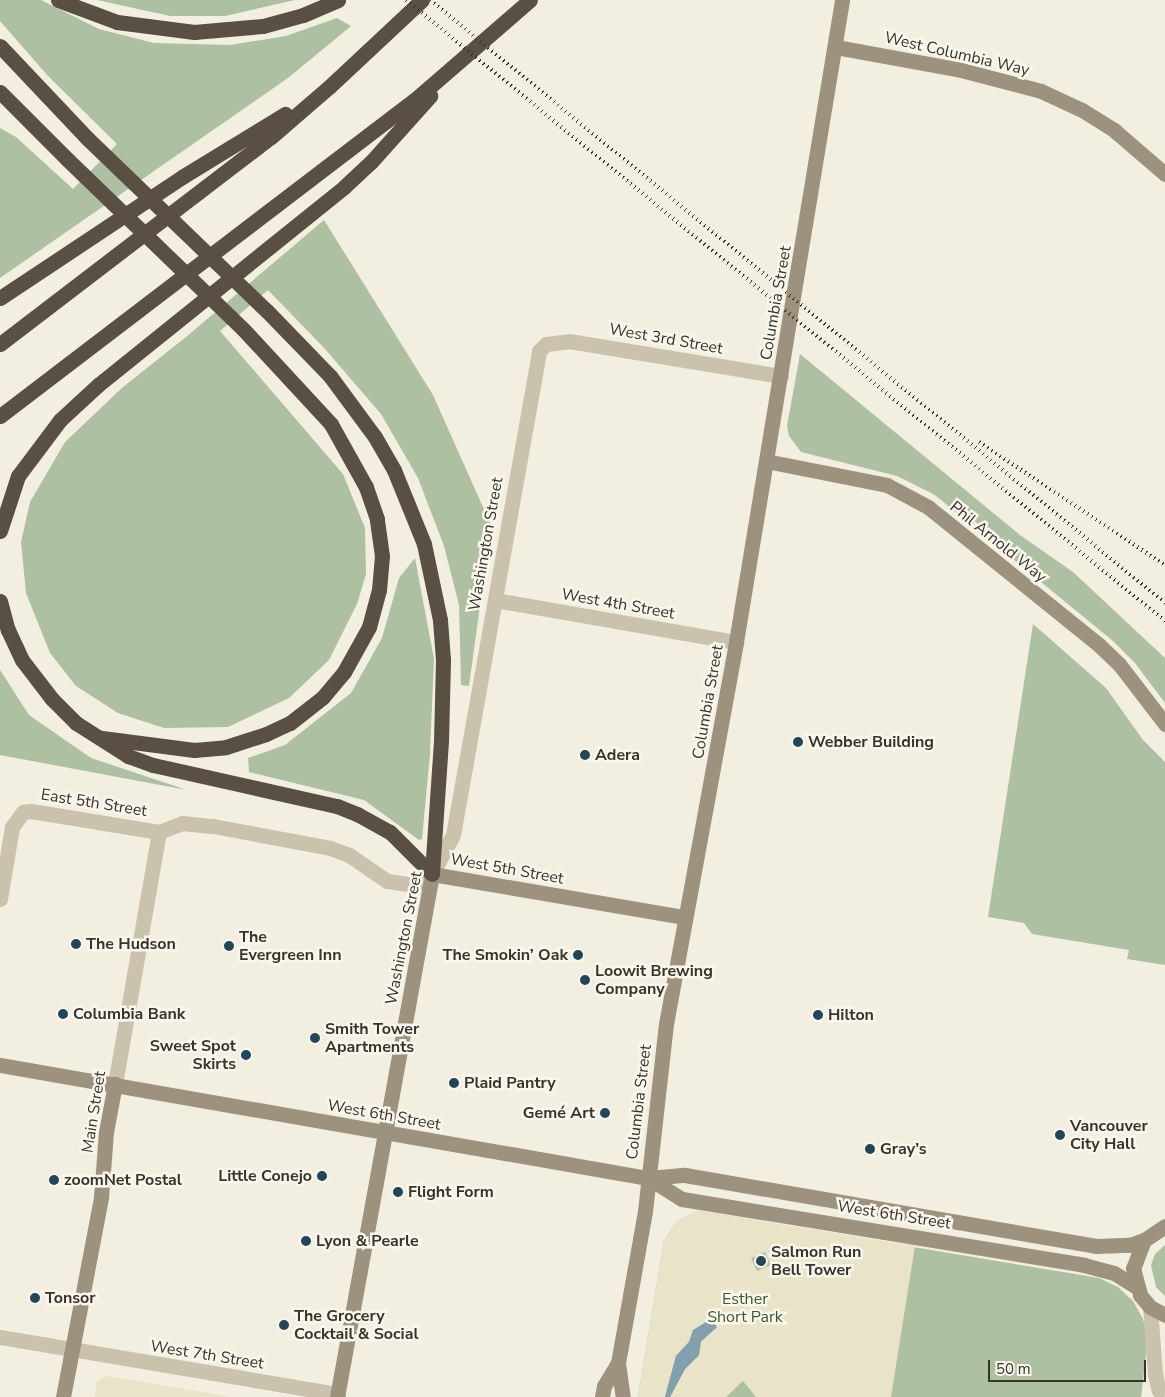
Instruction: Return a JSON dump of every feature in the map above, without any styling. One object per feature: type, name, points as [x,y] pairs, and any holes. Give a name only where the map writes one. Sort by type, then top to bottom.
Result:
[{"type":"highway","points":[[58,0],[117,22],[194,32],[240,30],[270,24],[338,0]]},
{"type":"highway","points":[[0,344],[271,137],[329,87],[422,0]]},
{"type":"highway","points":[[0,416],[450,72],[530,0]]},
{"type":"highway","points":[[0,46],[88,139],[267,311],[330,376],[376,437],[394,470],[424,544],[440,620],[443,660],[442,741],[432,874]]},
{"type":"highway","points":[[0,531],[18,476],[60,420],[98,385],[344,187],[399,133],[450,72]]},
{"type":"highway","points":[[0,298],[182,177],[329,87]]},
{"type":"highway","points":[[0,92],[243,329],[319,409],[359,470],[372,503],[380,537],[382,574],[376,608],[361,644],[334,685],[301,715],[266,734],[226,747],[194,750],[102,738]]},
{"type":"highway","points":[[0,601],[8,630],[39,684],[76,723],[128,756],[169,770],[314,801],[357,814],[390,832],[432,874]]},
{"type":"street","name":"Columbia Street","points":[[624,1397],[618,1363],[648,1178],[655,1102],[684,917],[736,642],[836,47],[842,0]]},
{"type":"street","name":"West Columbia Way","points":[[836,47],[961,70],[1041,91],[1082,110],[1115,131],[1165,174]]},
{"type":"street","name":"West 3rd Street","points":[[546,344],[569,340],[781,376]]},
{"type":"street","name":"Washington Street","points":[[337,1396],[432,874],[453,835],[534,368],[539,351],[546,344]]},
{"type":"street","name":"Phil Arnold Way","points":[[766,461],[887,485],[928,507],[1099,646],[1118,664],[1165,724]]},
{"type":"street","name":"West 4th Street","points":[[495,600],[736,642]]},
{"type":"street","name":"East 5th Street","points":[[0,899],[12,827],[23,812],[31,810],[159,832]]},
{"type":"street","name":"West 5th Street","points":[[159,832],[182,823],[213,826],[330,848],[349,855],[387,881],[414,885],[432,874],[684,917]]},
{"type":"street","name":"Main Street","points":[[63,1397],[101,1196],[106,1132],[159,832]]},
{"type":"street","name":"West 6th Street","points":[[0,1065],[648,1178],[685,1175],[1096,1246],[1130,1245],[1144,1240]]},
{"type":"street","name":"West 6th Street","points":[[648,1178],[682,1199],[1084,1265],[1114,1273],[1136,1286]]},
{"type":"street","points":[[1165,1226],[1144,1240],[1134,1262],[1136,1286],[1150,1307],[1165,1315]]},
{"type":"street","points":[[1150,1307],[1154,1374],[1161,1390]]},
{"type":"street","name":"West 7th Street","points":[[0,1338],[337,1396]]},
{"type":"street","name":"Columbia Street","points":[[602,1397],[604,1386],[618,1363]]},
{"type":"green space","points":[[0,0],[41,0],[99,29],[154,43],[230,45],[286,36],[337,18],[351,26],[288,78],[0,278],[0,128],[16,137],[73,189],[117,144],[48,76],[0,21]]},
{"type":"green space","points":[[97,0],[295,0],[225,16],[170,16]]},
{"type":"green space","points":[[324,220],[433,395],[491,525],[469,686],[461,685],[459,605],[444,546],[418,478],[381,414],[325,349],[268,290],[220,331],[343,474],[365,528],[366,574],[357,604],[329,660],[289,698],[228,727],[164,728],[118,713],[76,686],[50,653],[26,593],[21,542],[30,502],[65,442],[123,387],[186,337]]},
{"type":"green space","points":[[800,354],[1020,535],[1073,572],[1165,658],[1165,703],[1135,663],[1113,641],[935,495],[897,476],[801,452],[789,436],[787,426]]},
{"type":"green space","points":[[415,558],[434,659],[430,754],[422,839],[419,840],[364,800],[249,772],[248,758],[285,745],[351,693],[382,638],[399,578]]},
{"type":"green space","points":[[1033,624],[1106,688],[1143,740],[1165,762],[1165,965],[1127,959],[1129,950],[1032,934],[1024,923],[988,917]]},
{"type":"green space","points":[[0,670],[29,715],[91,758],[187,790],[0,755]]},
{"type":"green space","name":"Esther Short Park","points":[[698,1211],[1099,1278],[1118,1287],[1133,1301],[1143,1319],[1148,1339],[1141,1397],[638,1397],[664,1241],[677,1221]]},
{"type":"green space","points":[[1165,1245],[1165,1296],[1156,1287],[1151,1265],[1155,1254]]},
{"type":"shaded area","points":[[698,1211],[915,1246],[891,1397],[756,1397],[743,1381],[726,1397],[670,1397],[685,1369],[699,1355],[701,1342],[717,1327],[693,1330],[689,1342],[676,1356],[665,1397],[638,1397],[664,1241],[677,1221]],"holes":[[[765,1252],[771,1265],[757,1271],[751,1258]]]},
{"type":"shaded area","points":[[107,1376],[231,1397],[95,1397],[97,1381]]},
{"type":"water","points":[[711,1319],[717,1327],[701,1341],[699,1355],[685,1369],[670,1397],[665,1397],[676,1356],[689,1342],[693,1330]]},
{"type":"railway","points":[[406,0],[1165,621]]},
{"type":"railway","points":[[430,0],[1165,603]]},
{"type":"railway","points":[[979,442],[1165,565]]},
{"type":"place","name":"Webber Building","points":[[798,742]]},
{"type":"place","name":"Adera","points":[[585,755]]},
{"type":"place","name":"The Hudson","points":[[76,944]]},
{"type":"place","name":"The Evergreen Inn","points":[[229,946]]},
{"type":"place","name":"The Smokin’ Oak","points":[[578,955]]},
{"type":"place","name":"Loowit Brewing Company","points":[[585,980]]},
{"type":"place","name":"Columbia Bank","points":[[63,1014]]},
{"type":"place","name":"Hilton","points":[[818,1015]]},
{"type":"place","name":"Smith Tower Apartments","points":[[315,1038]]},
{"type":"place","name":"Sweet Spot Skirts","points":[[246,1055]]},
{"type":"place","name":"Plaid Pantry","points":[[454,1083]]},
{"type":"place","name":"Gemé Art","points":[[605,1113]]},
{"type":"place","name":"Vancouver City Hall","points":[[1060,1135]]},
{"type":"place","name":"Gray’s","points":[[870,1149]]},
{"type":"place","name":"Little Conejo","points":[[322,1176]]},
{"type":"place","name":"zoomNet Postal","points":[[54,1180]]},
{"type":"place","name":"Flight Form","points":[[398,1192]]},
{"type":"place","name":"Lyon & Pearle","points":[[306,1241]]},
{"type":"place","name":"Salmon Run Bell Tower","points":[[761,1261]]},
{"type":"place","name":"Tonsor","points":[[35,1298]]},
{"type":"place","name":"The Grocery Cocktail & Social","points":[[284,1325]]}]
